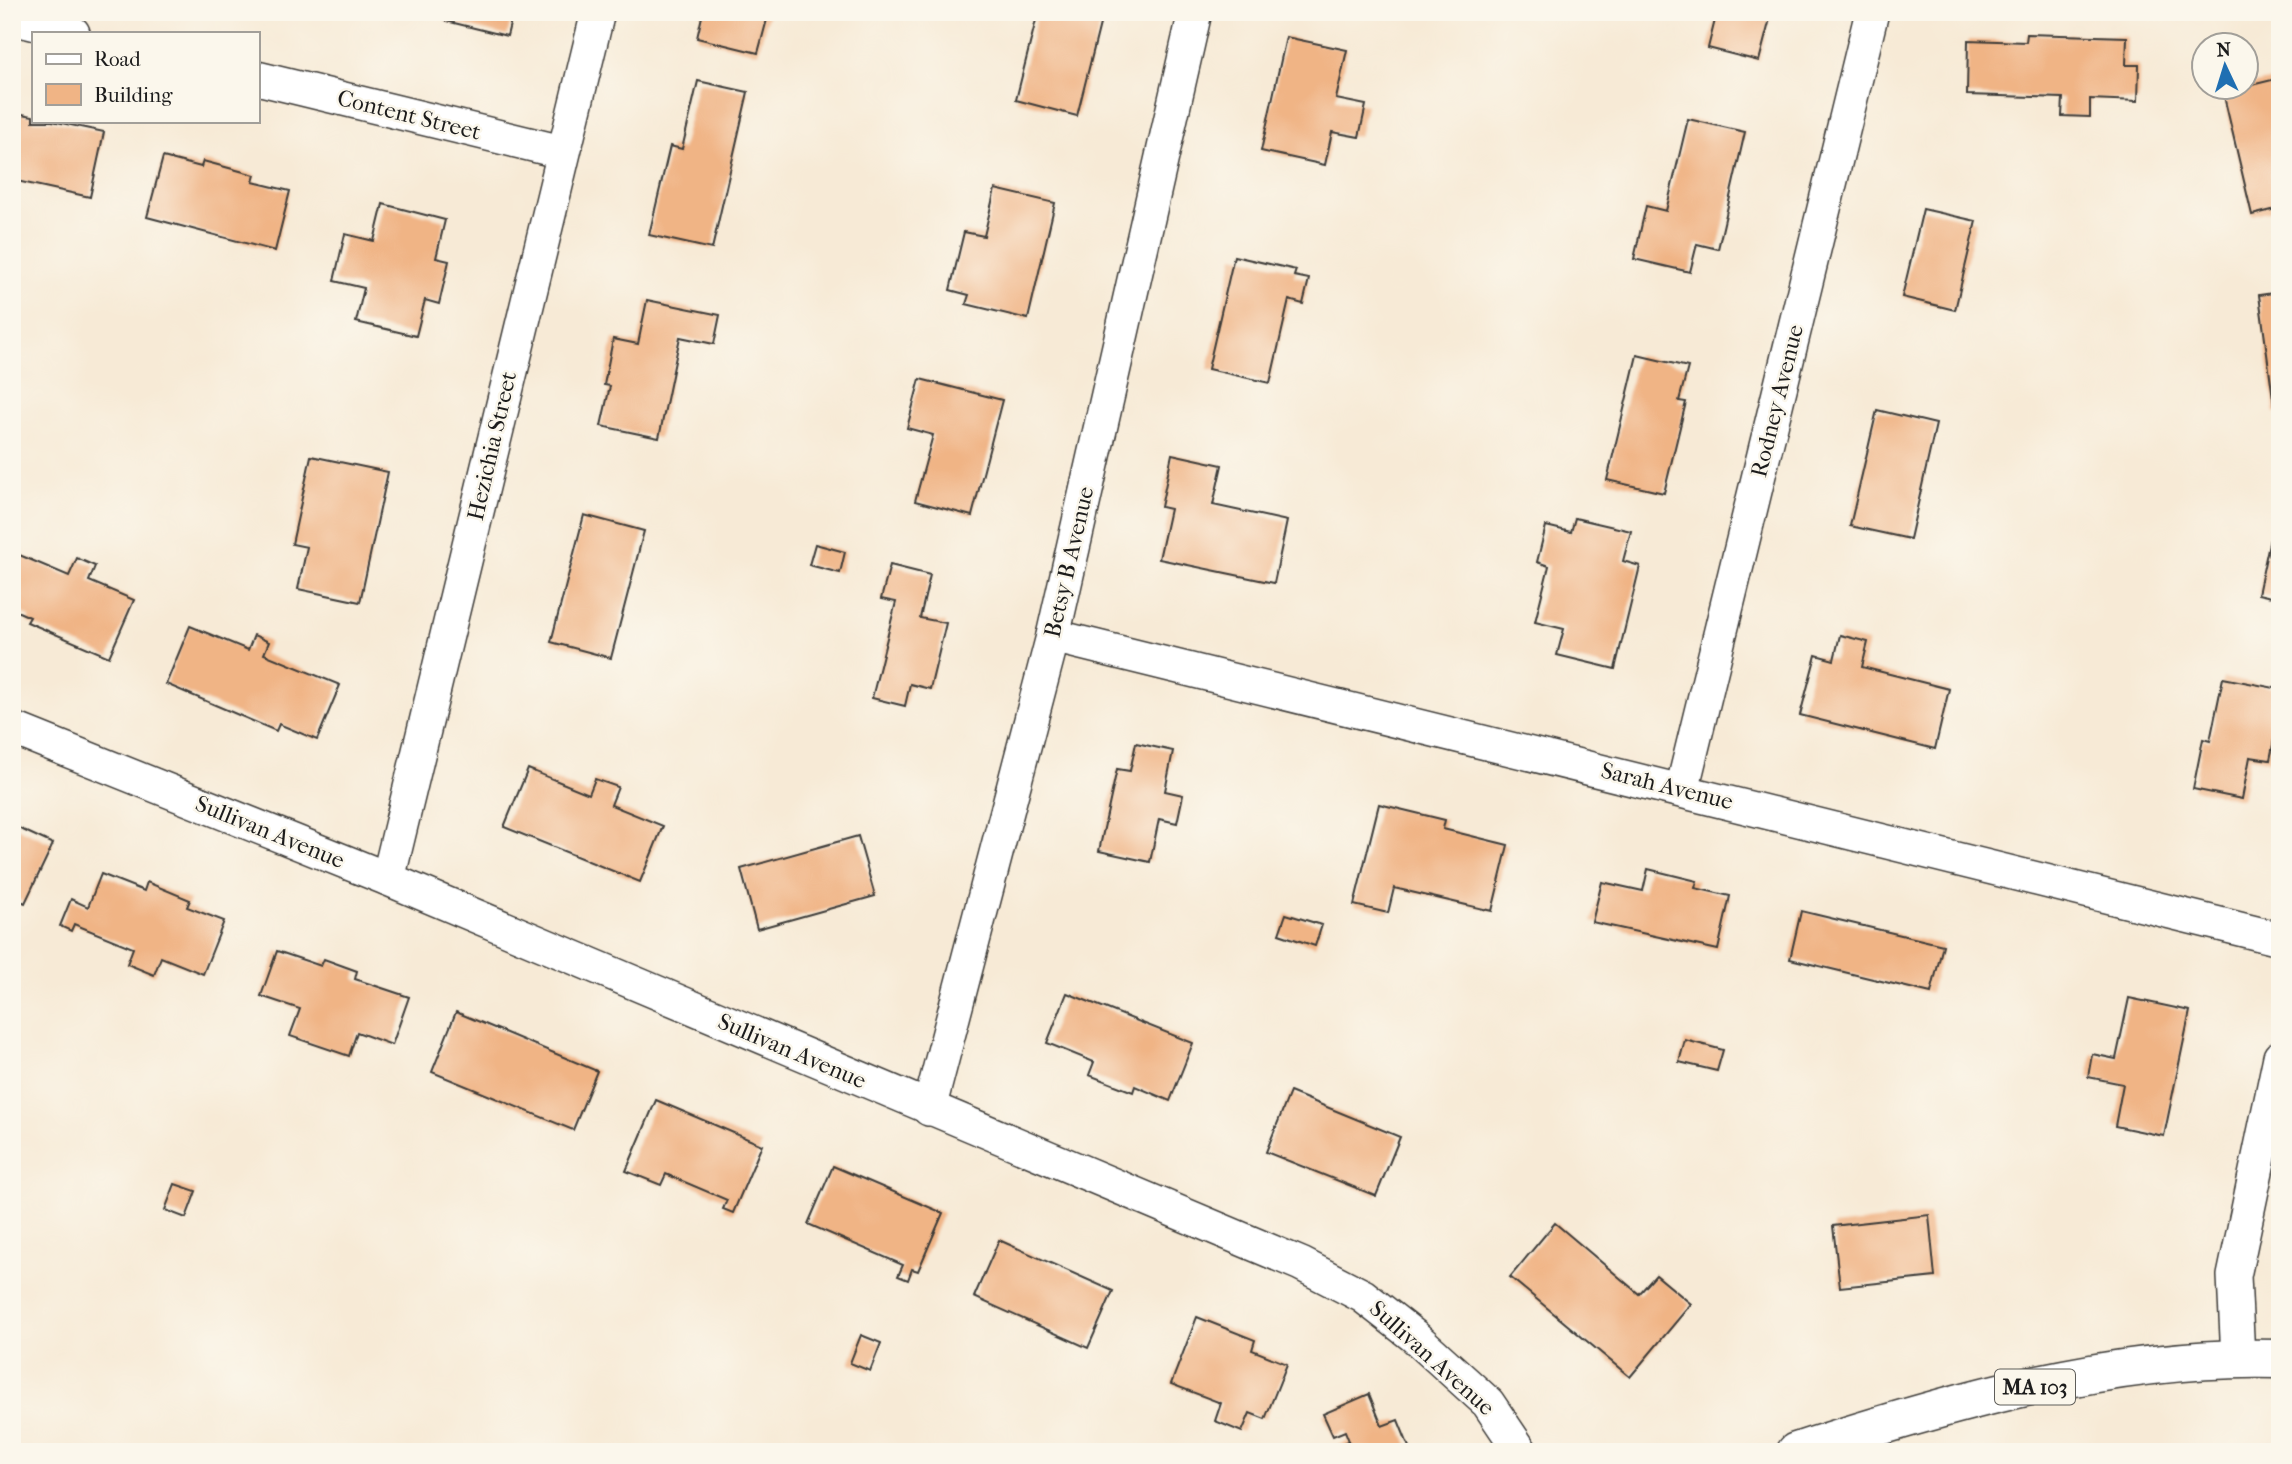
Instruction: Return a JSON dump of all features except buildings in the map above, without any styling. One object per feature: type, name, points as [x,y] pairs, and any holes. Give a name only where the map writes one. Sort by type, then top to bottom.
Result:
[{"type":"main road","name":"MA 103","points":[[1796,1452],[1892,1421],[2067,1379],[2238,1358],[2280,1359]]},
{"type":"street","name":"Hezichia Street","points":[[388,879],[597,12]]},
{"type":"street","name":"Betsy B Avenue","points":[[929,1109],[1053,636],[1195,12]]},
{"type":"street","name":"Rodney Avenue","points":[[1682,790],[1872,12]]},
{"type":"street","points":[[12,18],[69,32]]},
{"type":"street","name":"Content Street","points":[[259,78],[562,152]]},
{"type":"street","name":"Sarah Avenue","points":[[1053,636],[2280,939]]},
{"type":"street","name":"Sullivan Avenue","points":[[12,728],[388,879],[1301,1264],[1363,1296],[1415,1336],[1488,1403],[1521,1452]]},
{"type":"street","points":[[2238,1358],[2234,1276],[2280,1057]]}]
